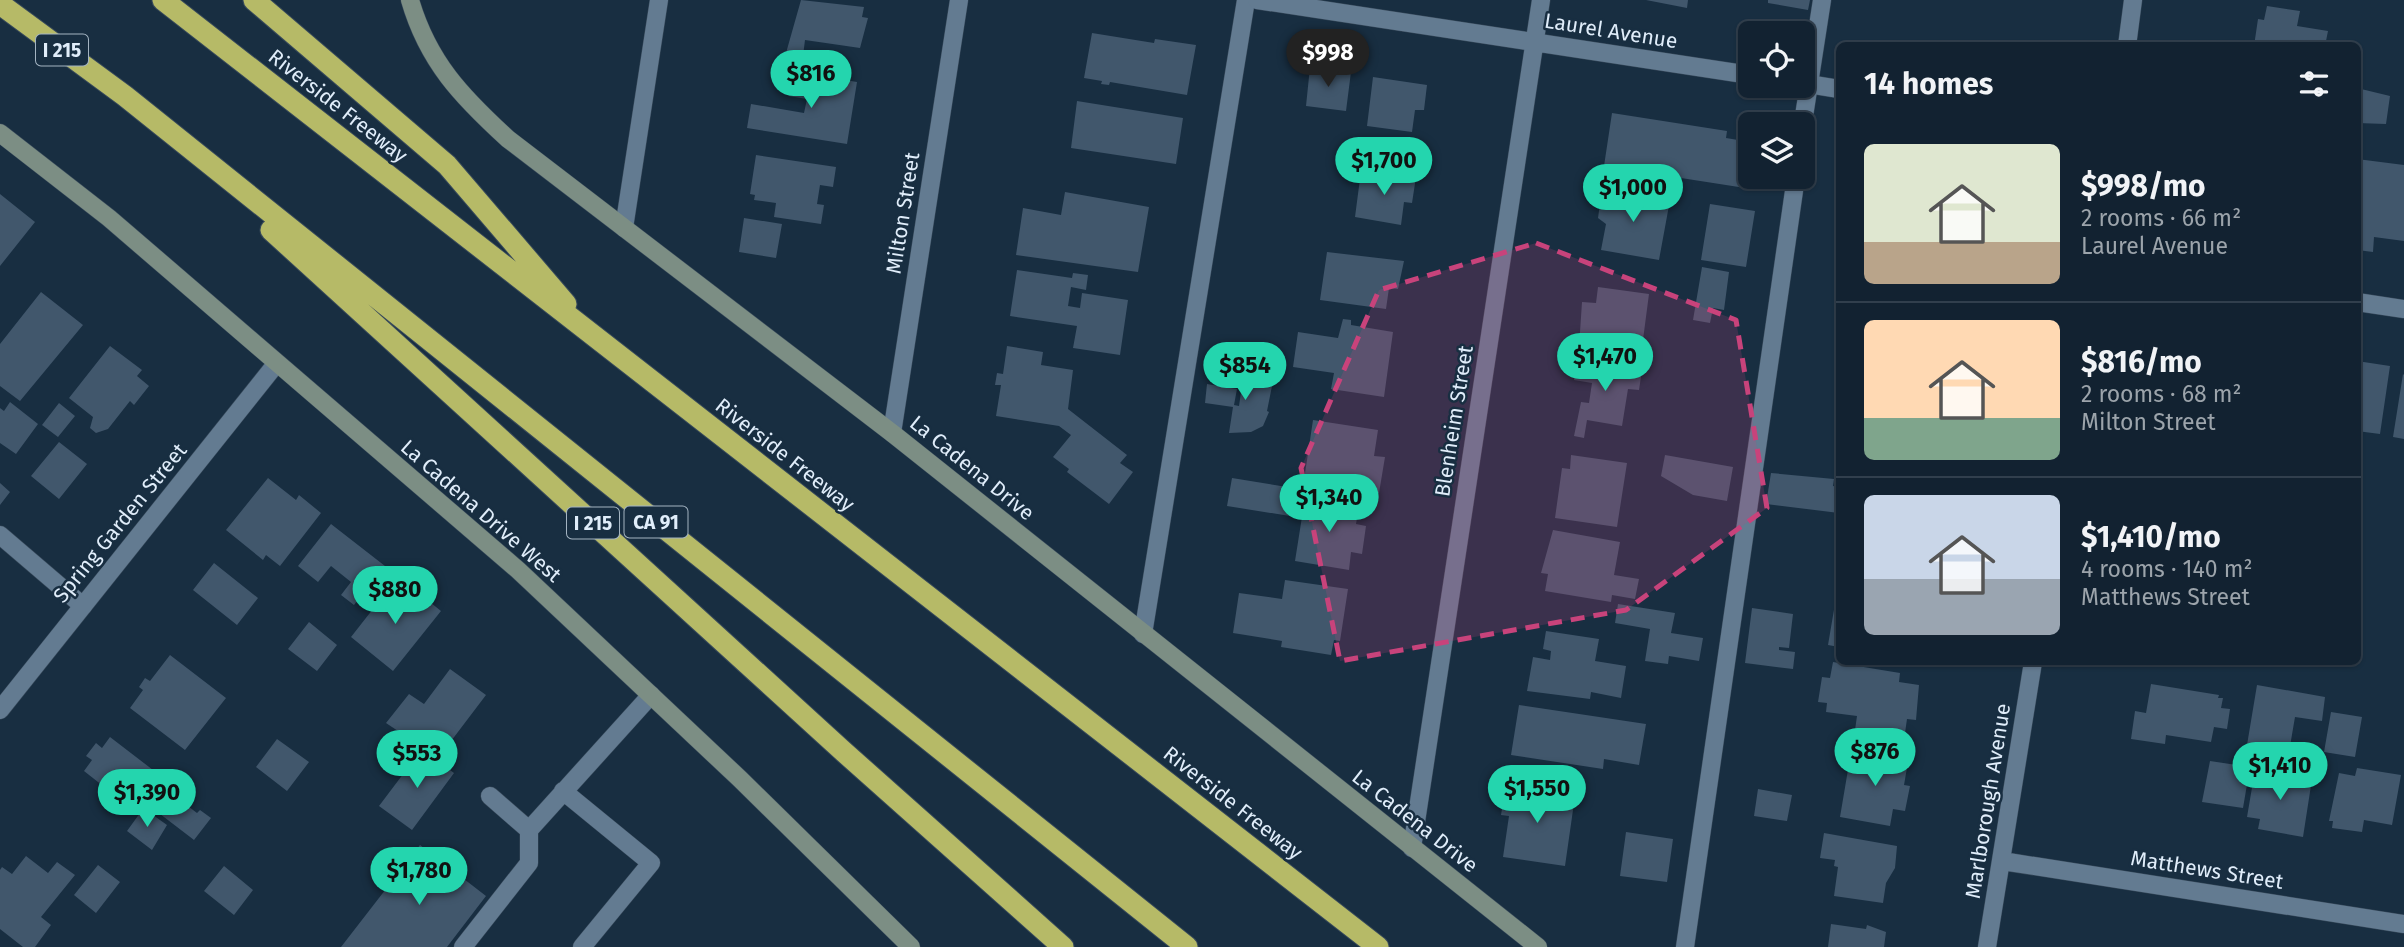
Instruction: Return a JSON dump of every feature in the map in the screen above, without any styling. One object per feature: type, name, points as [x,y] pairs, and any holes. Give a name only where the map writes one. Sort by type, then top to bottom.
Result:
[{"type":"highway","name":"Riverside Freeway","points":[[163,0],[1378,947]]},
{"type":"highway","points":[[254,0],[447,165],[597,340]]},
{"type":"highway","name":"I 215","points":[[0,4],[125,96],[834,743],[1063,947]]},
{"type":"highway","name":"CA 91","points":[[125,96],[1187,947]]},
{"type":"street","name":"La Cadena Drive","points":[[410,0],[436,61],[461,96],[508,139],[892,433],[1538,947]]},
{"type":"street","points":[[624,228],[659,0]]},
{"type":"street","name":"Milton Street","points":[[892,433],[959,0]]},
{"type":"street","points":[[1143,634],[1246,0]]},
{"type":"street","name":"Laurel Avenue","points":[[1257,0],[1738,73]]},
{"type":"street","name":"Blenheim Street","points":[[1412,848],[1541,0]]},
{"type":"street","points":[[1815,37],[1822,0]]},
{"type":"street","points":[[2128,42],[2133,0]]},
{"type":"street","points":[[1815,85],[1836,89]]},
{"type":"street","name":"La Cadena Drive West","points":[[0,133],[109,218],[518,570],[911,947]]},
{"type":"street","points":[[1685,947],[1794,189]]},
{"type":"street","points":[[2361,303],[2404,309]]},
{"type":"street","name":"Spring Garden Street","points":[[0,710],[276,364]]},
{"type":"street","points":[[0,536],[83,606]]},
{"type":"street","name":"Marlborough Avenue","points":[[1987,947],[2033,665]]},
{"type":"street","points":[[463,947],[529,863],[528,830],[651,695]]},
{"type":"street","points":[[563,791],[651,863],[582,947]]},
{"type":"street","points":[[489,796],[528,830]]},
{"type":"street","name":"Matthews Street","points":[[2002,861],[2404,924]]},
{"type":"highlighted area","points":[[1536,243],[1736,320],[1767,508],[1626,610],[1340,661],[1301,468],[1379,290]]},
{"type":"building","points":[[801,0],[864,7],[862,17],[868,18],[860,48],[805,40],[803,56],[786,53]]},
{"type":"building","points":[[1646,0],[1688,0],[1687,8]]},
{"type":"building","points":[[1768,0],[1810,0],[1808,10],[1768,3]]},
{"type":"building","points":[[2267,6],[2300,11],[2297,26],[2328,31],[2326,42],[2255,42],[2258,19],[2264,20]]},
{"type":"building","points":[[1092,33],[1154,43],[1155,39],[1196,45],[1187,95],[1110,82],[1109,85],[1101,84],[1102,81],[1084,78]]},
{"type":"building","points":[[1310,67],[1351,72],[1346,111],[1306,106]]},
{"type":"building","points":[[793,71],[857,82],[847,144],[747,128],[751,104],[804,113],[807,99],[789,96]]},
{"type":"building","points":[[1373,77],[1427,85],[1424,110],[1415,110],[1412,132],[1367,126]]},
{"type":"building","points":[[2361,89],[2390,96],[2386,124],[2361,123]]},
{"type":"building","points":[[1077,101],[1183,118],[1176,164],[1071,148]]},
{"type":"building","points":[[1612,113],[1727,131],[1726,138],[1738,140],[1738,187],[1604,166]]},
{"type":"building","points":[[756,155],[836,167],[833,187],[820,185],[817,204],[824,205],[821,224],[774,217],[776,203],[754,200],[755,195],[750,194]]},
{"type":"building","points":[[2361,160],[2404,165],[2404,241],[2374,237],[2373,252],[2361,250]]},
{"type":"building","points":[[1361,171],[1416,177],[1412,203],[1404,202],[1401,225],[1355,217]]},
{"type":"building","points":[[1602,189],[1670,200],[1659,260],[1601,250],[1606,224],[1598,218]]},
{"type":"building","points":[[1065,192],[1149,207],[1138,272],[1016,255],[1023,208],[1061,215]]},
{"type":"building","points":[[0,194],[35,222],[0,266]]},
{"type":"building","points":[[1710,204],[1755,211],[1746,267],[1701,260]]},
{"type":"building","points":[[744,218],[782,224],[776,258],[739,252]]},
{"type":"building","points":[[1327,252],[1404,261],[1398,289],[1389,288],[1386,309],[1320,300]]},
{"type":"building","points":[[1702,267],[1729,272],[1724,310],[1713,308],[1710,323],[1693,320]]},
{"type":"building","points":[[1017,270],[1072,278],[1073,273],[1088,275],[1086,290],[1071,287],[1068,306],[1080,308],[1082,293],[1128,300],[1120,355],[1073,348],[1077,326],[1010,316]]},
{"type":"building","points":[[1598,287],[1649,294],[1641,355],[1579,347],[1582,302],[1596,303]]},
{"type":"building","points":[[41,292],[83,325],[20,401],[0,386],[0,344]]},
{"type":"building","points":[[1343,319],[1351,320],[1351,325],[1393,332],[1384,397],[1331,389],[1334,373],[1293,367],[1298,332],[1338,338]]},
{"type":"building","points":[[110,346],[142,370],[137,376],[149,386],[134,405],[130,401],[108,429],[96,433],[90,428],[93,417],[69,398]]},
{"type":"building","points":[[1007,346],[1043,352],[1041,365],[1073,370],[1068,409],[1127,455],[1120,463],[1133,472],[1109,504],[1067,472],[1069,469],[1053,457],[1071,435],[1059,426],[996,416],[1001,385],[995,385],[997,373],[1003,374]]},
{"type":"building","points":[[1577,359],[1642,370],[1639,390],[1628,389],[1622,426],[1587,420],[1584,438],[1574,436],[1581,402],[1589,403],[1592,383],[1574,380]]},
{"type":"building","points":[[2361,362],[2390,366],[2380,434],[2361,432]]},
{"type":"building","points":[[1244,371],[1274,376],[1267,411],[1269,412],[1263,426],[1251,432],[1229,433],[1233,407],[1205,403],[1207,384],[1237,389],[1234,405],[1239,406]]},
{"type":"building","points":[[2404,375],[2404,439],[2393,437]]},
{"type":"building","points":[[10,402],[38,424],[16,454],[0,443],[0,408],[4,411]]},
{"type":"building","points":[[59,403],[75,416],[58,437],[42,425]]},
{"type":"building","points":[[1313,420],[1378,430],[1374,456],[1385,457],[1379,493],[1341,487],[1340,494],[1321,491],[1322,483],[1304,480]]},
{"type":"building","points":[[59,442],[87,464],[59,499],[31,476]]},
{"type":"building","points":[[1571,455],[1627,463],[1617,527],[1555,518],[1562,468],[1570,469]]},
{"type":"building","points":[[1665,455],[1733,467],[1727,501],[1693,495],[1661,476]]},
{"type":"building","points":[[1771,473],[1834,479],[1836,513],[1766,504]]},
{"type":"building","points":[[268,478],[296,500],[299,495],[321,513],[280,566],[266,555],[263,560],[226,530]]},
{"type":"building","points":[[1232,478],[1287,487],[1286,490],[1299,492],[1296,517],[1227,506]]},
{"type":"building","points":[[0,483],[10,492],[0,505]]},
{"type":"building","points":[[1305,498],[1359,507],[1356,524],[1366,526],[1362,554],[1351,552],[1349,570],[1295,561]]},
{"type":"building","points":[[331,524],[385,566],[354,605],[341,595],[351,582],[331,566],[318,582],[298,566]]},
{"type":"building","points":[[1553,530],[1620,542],[1614,575],[1639,579],[1635,599],[1612,595],[1611,602],[1545,591],[1548,574],[1541,573]]},
{"type":"building","points":[[214,563],[258,598],[237,625],[193,590]]},
{"type":"building","points":[[1285,580],[1348,589],[1340,641],[1334,640],[1331,655],[1281,647],[1282,641],[1233,633],[1239,593],[1282,599]]},
{"type":"building","points":[[391,586],[408,599],[415,590],[441,611],[393,671],[351,637]]},
{"type":"building","points":[[1836,598],[1836,646],[1828,645]]},
{"type":"building","points":[[1618,604],[1675,613],[1671,633],[1703,638],[1699,661],[1669,656],[1668,664],[1645,661],[1650,629],[1615,623]]},
{"type":"building","points":[[1752,608],[1793,614],[1789,648],[1779,647],[1779,650],[1795,652],[1793,669],[1745,663]]},
{"type":"building","points":[[309,622],[337,645],[317,671],[288,649]]},
{"type":"building","points":[[1546,631],[1599,639],[1595,661],[1626,666],[1621,698],[1591,692],[1590,699],[1527,691],[1533,657],[1550,660],[1551,651],[1543,649]]},
{"type":"building","points":[[170,655],[226,698],[185,750],[130,708],[143,690],[139,687],[145,678],[150,681]]},
{"type":"building","points":[[1833,662],[1836,665],[1900,673],[1899,682],[1919,685],[1916,720],[1907,719],[1904,740],[1855,730],[1857,716],[1826,712],[1827,703],[1818,702],[1822,677],[1830,678]]},
{"type":"building","points":[[450,669],[486,695],[442,753],[413,732],[404,744],[396,739],[401,733],[386,723],[409,694],[424,704]]},
{"type":"building","points":[[2151,684],[2219,695],[2218,698],[2223,698],[2221,708],[2230,709],[2227,729],[2214,727],[2211,742],[2166,735],[2165,744],[2131,739],[2135,711],[2146,713]]},
{"type":"building","points":[[2257,685],[2325,697],[2322,721],[2295,717],[2288,758],[2246,751]]},
{"type":"building","points":[[1519,705],[1646,724],[1639,765],[1604,759],[1603,769],[1511,755]]},
{"type":"building","points":[[2331,712],[2362,717],[2355,757],[2324,752]]},
{"type":"building","points":[[110,737],[153,770],[142,784],[148,789],[155,781],[197,813],[200,810],[211,818],[194,840],[134,794],[126,804],[84,771],[92,760],[86,756],[96,743],[102,748]]},
{"type":"building","points":[[277,739],[309,762],[287,791],[256,767]]},
{"type":"building","points":[[422,749],[454,773],[412,830],[379,806]]},
{"type":"building","points":[[1851,752],[1896,757],[1895,759],[1908,762],[1904,785],[1910,786],[1905,811],[1893,809],[1890,826],[1840,817]]},
{"type":"building","points":[[2210,761],[2250,767],[2243,808],[2202,802]]},
{"type":"building","points":[[2357,768],[2401,775],[2392,825],[2364,820],[2362,832],[2332,828],[2333,821],[2329,821],[2339,773],[2355,776]]},
{"type":"building","points":[[2255,770],[2312,779],[2303,837],[2258,829],[2260,819],[2247,817]]},
{"type":"building","points":[[1506,785],[1575,796],[1565,866],[1503,857],[1509,816],[1501,815]]},
{"type":"building","points":[[1758,789],[1792,795],[1787,821],[1754,816]]},
{"type":"building","points":[[146,810],[167,825],[152,850],[127,831],[140,813],[142,815]]},
{"type":"building","points":[[1626,832],[1673,839],[1667,882],[1620,876]]},
{"type":"building","points":[[1824,833],[1897,846],[1895,868],[1886,883],[1883,903],[1834,896],[1838,867],[1834,866],[1835,860],[1820,858]]},
{"type":"building","points":[[420,845],[486,896],[447,947],[341,947]]},
{"type":"building","points":[[26,856],[48,873],[57,862],[75,875],[41,917],[51,925],[35,947],[23,947],[0,929],[0,870],[2,867],[12,874]]},
{"type":"building","points":[[98,865],[120,882],[96,913],[74,895]]},
{"type":"building","points":[[224,866],[253,890],[234,915],[204,891]]},
{"type":"building","points":[[1831,924],[1866,929],[1867,925],[1886,932],[1884,947],[1828,947]]}]
